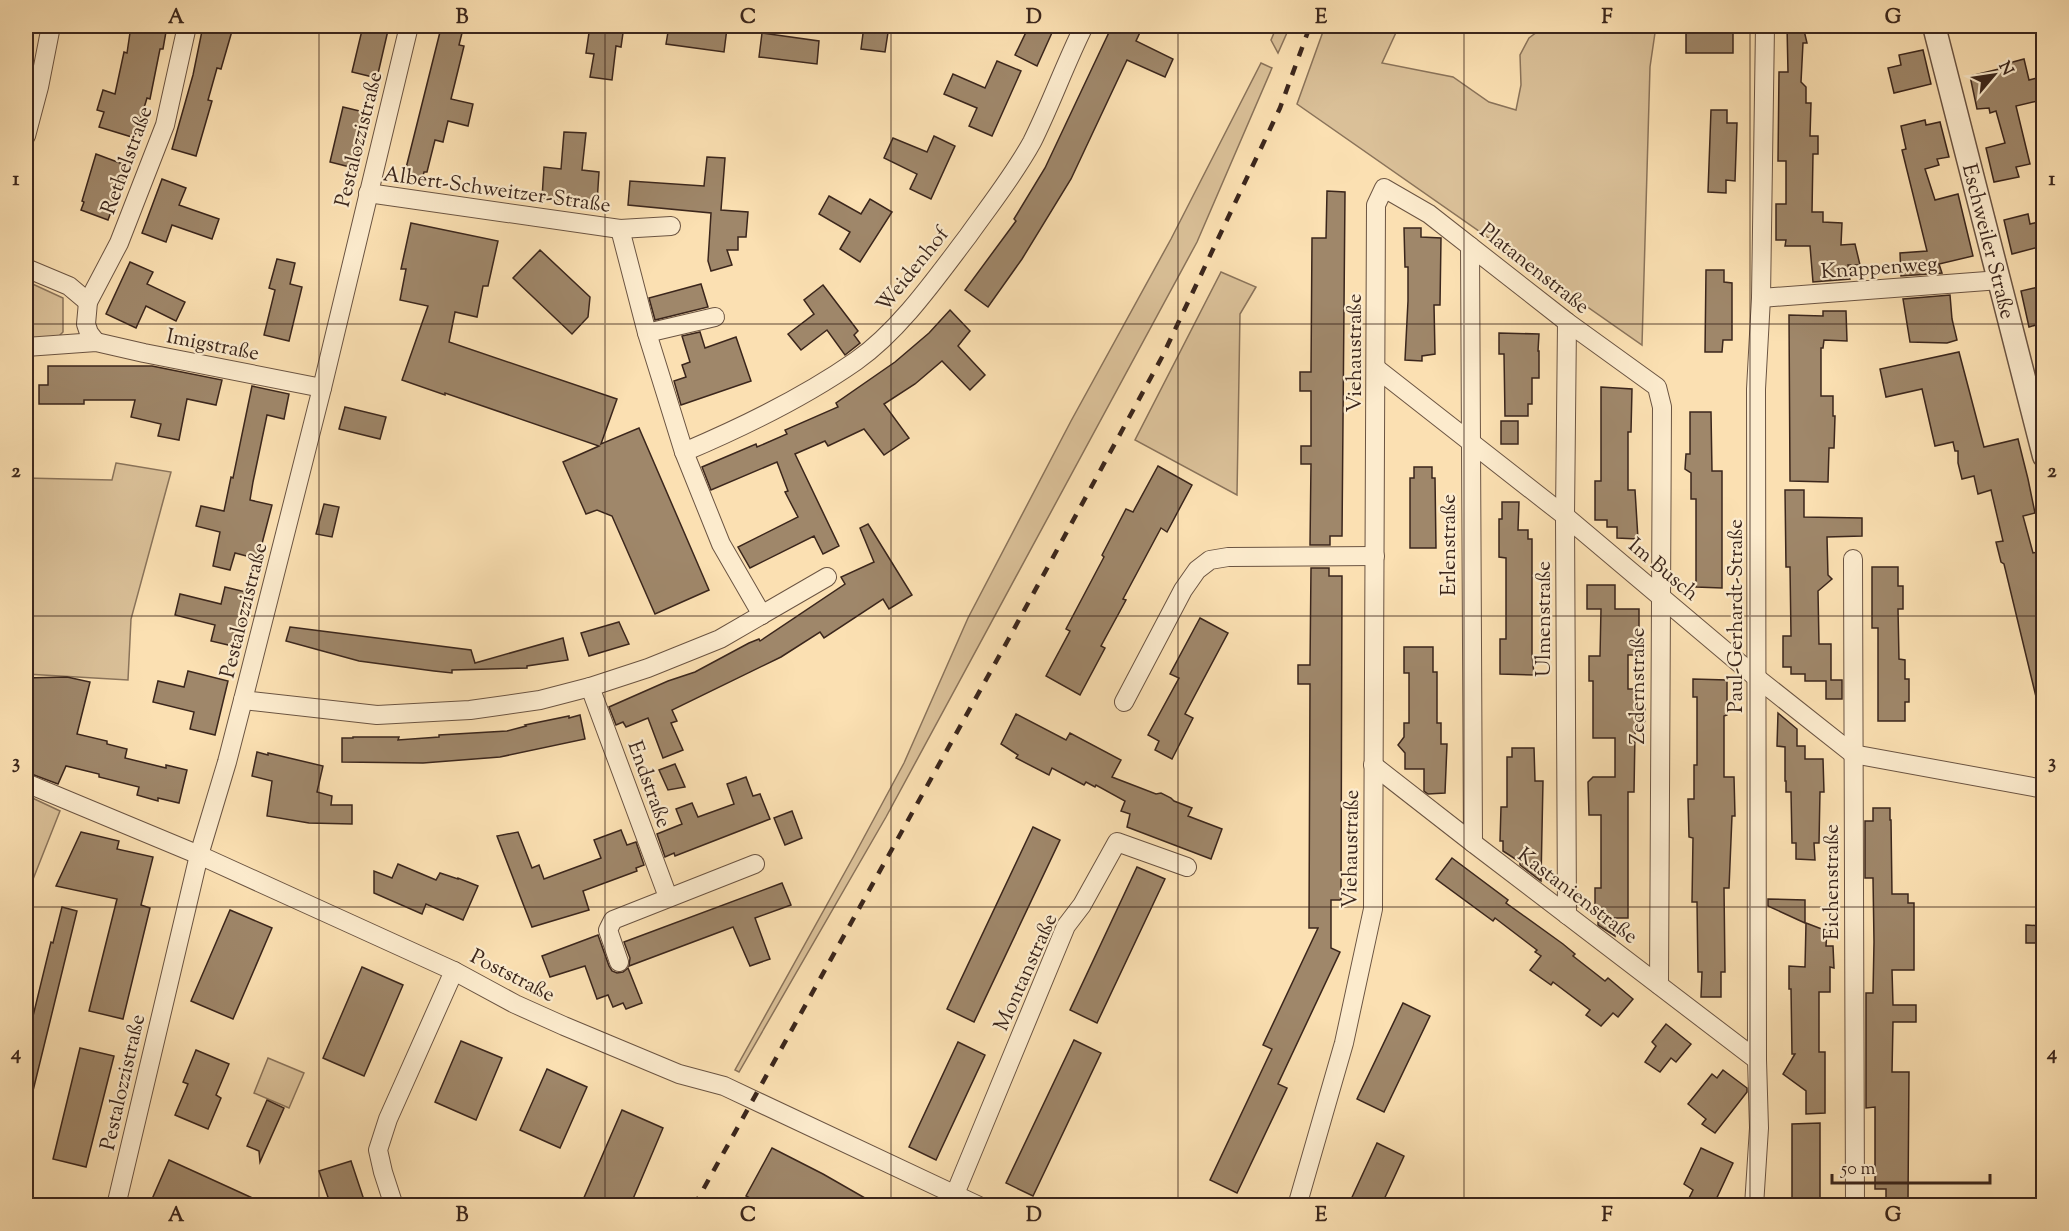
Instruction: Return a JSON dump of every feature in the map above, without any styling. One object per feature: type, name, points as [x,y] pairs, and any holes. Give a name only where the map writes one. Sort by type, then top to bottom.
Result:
[{"type":"street","points":[[26,136],[39,87],[51,26]]},
{"type":"street","name":"Rethelstraße","points":[[88,302],[119,243],[165,125],[187,26]]},
{"type":"street","name":"Pestalozzistraße","points":[[116,1206],[199,855],[243,700],[322,388],[409,26]]},
{"type":"street","name":"Weidenhof","points":[[684,452],[734,430],[823,382],[857,361],[883,340],[937,277],[1008,181],[1032,141],[1084,26]]},
{"type":"street","name":"Paul-Gerhardt-Straße","points":[[1754,1206],[1760,1128],[1757,1060],[1756,389],[1761,298],[1765,26]]},
{"type":"street","name":"Eschweiler Straße","points":[[1934,26],[2043,456]]},
{"type":"street","name":"Platanenstraße","points":[[1384,188],[1429,214],[1567,322],[1656,387]]},
{"type":"street","name":"Viehaustraße","points":[[1297,1206],[1344,1043],[1373,909],[1376,205],[1384,188]]},
{"type":"street","name":"Albert-Schweitzer-Straße","points":[[368,193],[620,229],[671,226]]},
{"type":"street","name":"Albert-Schweitzer-Straße","points":[[620,229],[647,333],[684,452],[721,544],[762,615]]},
{"type":"street","name":"Erlenstraße","points":[[1470,246],[1473,843]]},
{"type":"street","points":[[26,268],[69,286],[88,302],[86,324],[96,342]]},
{"type":"street","name":"Knappenweg","points":[[1761,298],[2000,280]]},
{"type":"street","points":[[647,333],[715,317]]},
{"type":"street","name":"Ulmenstraße","points":[[1567,322],[1565,516],[1568,915]]},
{"type":"street","name":"Imigstraße","points":[[26,347],[96,342],[322,388]]},
{"type":"street","name":"Im Busch","points":[[1377,368],[1565,516],[1758,678],[1853,754],[2043,789]]},
{"type":"street","name":"Zedernstraße","points":[[1656,387],[1662,407],[1659,985]]},
{"type":"street","points":[[1124,702],[1183,591],[1197,570],[1210,560],[1228,556],[1375,556]]},
{"type":"street","name":"Eichenstraße","points":[[1853,559],[1855,1206]]},
{"type":"street","points":[[243,700],[377,715],[470,710],[540,700],[648,668],[720,639],[827,577]]},
{"type":"street","name":"Endstraße","points":[[590,687],[668,897]]},
{"type":"street","name":"Kastanienstraße","points":[[1373,765],[1757,1060]]},
{"type":"street","name":"Poststraße","points":[[26,783],[199,855],[454,971],[515,1004],[679,1074],[724,1086],[980,1206]]},
{"type":"street","name":"Montanstraße","points":[[956,1194],[1066,926],[1082,905],[1117,842],[1187,867]]},
{"type":"street","points":[[619,962],[608,930],[613,920],[755,864]]},
{"type":"street","points":[[394,1206],[378,1150],[388,1119],[454,971]]},
{"type":"shaded area","points":[[1277,26],[1290,26],[1278,53],[1271,40]]},
{"type":"shaded area","points":[[1325,26],[1399,26],[1382,63],[1453,77],[1489,102],[1516,110],[1521,85],[1520,55],[1529,38],[1545,26],[1656,26],[1650,67],[1642,345],[1297,104]]},
{"type":"shaded area","points":[[1261,63],[1272,68],[1197,242],[886,817],[739,1072],[735,1070],[904,763],[968,618],[1071,421],[1171,239]]},
{"type":"shaded area","points":[[1221,272],[1256,287],[1240,314],[1237,495],[1135,440]]},
{"type":"shaded area","points":[[26,281],[63,298],[63,332],[56,339],[26,339]]},
{"type":"shaded area","points":[[116,463],[171,472],[131,619],[128,680],[26,674],[26,478],[112,480]]},
{"type":"shaded area","points":[[26,795],[60,811],[26,897]]},
{"type":"shaded area","points":[[268,1058],[304,1073],[289,1108],[254,1093]]},
{"type":"building","points":[[131,26],[167,26],[150,99],[147,98],[135,138],[99,127],[104,112],[97,110],[103,90],[115,94],[124,52],[127,53]]},
{"type":"building","points":[[203,26],[228,26],[227,30],[232,31],[221,69],[217,68],[208,100],[212,101],[196,156],[172,149],[193,75]]},
{"type":"building","points":[[363,26],[389,26],[377,78],[352,72]]},
{"type":"building","points":[[590,26],[624,26],[621,47],[616,46],[612,80],[590,77],[594,54],[586,53]]},
{"type":"building","points":[[669,26],[727,28],[724,52],[666,44]]},
{"type":"building","points":[[864,26],[889,26],[885,52],[861,49]]},
{"type":"building","points":[[1029,26],[1055,26],[1037,66],[1015,55]]},
{"type":"building","points":[[1112,26],[1143,26],[1136,41],[1173,59],[1165,77],[1127,60],[1071,179],[1022,259],[988,307],[965,290],[1016,221],[1014,219],[1045,168]]},
{"type":"building","points":[[1686,26],[1733,26],[1733,53],[1686,53]]},
{"type":"building","points":[[1787,26],[1803,26],[1807,43],[1803,43],[1801,82],[1806,87],[1806,103],[1811,103],[1810,136],[1818,136],[1818,154],[1813,154],[1812,212],[1823,212],[1823,222],[1842,223],[1841,245],[1855,244],[1860,265],[1848,265],[1850,279],[1813,282],[1810,246],[1785,246],[1786,240],[1776,240],[1776,204],[1786,204],[1786,161],[1778,161],[1779,72],[1788,72]]},
{"type":"building","points":[[441,28],[462,33],[459,45],[464,46],[451,99],[473,104],[468,126],[448,121],[443,142],[435,140],[427,172],[424,172],[422,180],[404,176]]},
{"type":"building","points":[[762,33],[819,41],[817,64],[759,57]]},
{"type":"building","points":[[1923,50],[1931,84],[1894,93],[1888,68],[1901,65],[1899,55]]},
{"type":"building","points":[[2024,59],[2029,80],[2037,78],[2042,100],[2016,106],[2030,164],[2016,167],[2019,177],[1994,182],[1986,148],[2005,143],[1996,111],[1990,113],[1989,108],[1977,109],[1970,76],[1999,69],[1998,66]]},
{"type":"building","points":[[997,61],[1021,71],[992,136],[969,126],[977,108],[944,94],[953,74],[985,88]]},
{"type":"building","points":[[343,107],[368,113],[354,168],[330,162]]},
{"type":"building","points":[[1711,110],[1727,110],[1727,123],[1737,123],[1735,181],[1726,180],[1726,193],[1708,192]]},
{"type":"building","points":[[1925,120],[1926,125],[1940,122],[1949,157],[1937,159],[1939,165],[1925,169],[1935,200],[1958,194],[1973,256],[1939,264],[1942,273],[1901,276],[1900,253],[1927,251],[1902,150],[1906,149],[1901,126]]},
{"type":"building","points":[[564,132],[586,133],[582,170],[599,172],[597,203],[542,198],[544,167],[561,169]]},
{"type":"building","points":[[934,136],[955,146],[931,199],[910,189],[917,174],[884,158],[893,138],[927,152]]},
{"type":"building","points":[[96,154],[128,166],[108,220],[81,210]]},
{"type":"building","points":[[707,157],[725,158],[721,210],[748,212],[746,237],[738,237],[738,250],[727,250],[732,265],[711,271],[708,261],[711,213],[628,205],[630,181],[704,186]]},
{"type":"building","points":[[162,179],[186,188],[179,205],[219,219],[212,239],[172,225],[166,242],[142,233]]},
{"type":"building","points":[[1327,191],[1345,192],[1342,536],[1330,536],[1330,545],[1310,545],[1311,464],[1301,464],[1301,446],[1311,446],[1311,391],[1300,391],[1300,372],[1311,372],[1312,238],[1326,238]]},
{"type":"building","points":[[829,196],[861,214],[870,199],[892,212],[860,262],[840,249],[850,232],[819,214]]},
{"type":"building","points":[[2028,214],[2030,224],[2043,221],[2043,246],[2012,254],[2004,220]]},
{"type":"building","points":[[411,223],[498,241],[488,286],[483,286],[477,317],[455,312],[449,342],[617,399],[601,444],[639,428],[709,590],[655,614],[612,516],[597,510],[586,514],[563,462],[599,446],[402,380],[428,306],[400,300],[406,269],[401,269]]},
{"type":"building","points":[[1404,228],[1421,228],[1421,237],[1441,238],[1440,305],[1434,305],[1435,354],[1422,356],[1422,361],[1405,360],[1408,267],[1405,267]]},
{"type":"building","points":[[540,250],[590,297],[588,317],[572,334],[513,278]]},
{"type":"building","points":[[277,259],[295,263],[290,284],[302,287],[289,341],[264,335],[275,290],[269,288]]},
{"type":"building","points":[[130,262],[153,272],[147,284],[185,302],[176,321],[146,306],[136,328],[106,314]]},
{"type":"building","points":[[1706,270],[1724,270],[1724,282],[1732,283],[1732,340],[1723,340],[1722,352],[1705,352]]},
{"type":"building","points":[[701,284],[708,307],[655,320],[649,298]]},
{"type":"building","points":[[823,285],[858,331],[854,335],[860,343],[845,355],[827,330],[801,350],[788,334],[814,314],[804,300]]},
{"type":"building","points":[[2043,286],[2043,323],[2029,327],[2021,291]]},
{"type":"building","points":[[1950,295],[1957,340],[1947,343],[1910,342],[1903,299]]},
{"type":"building","points":[[950,310],[970,331],[958,346],[985,375],[970,390],[942,361],[915,384],[884,404],[909,438],[884,455],[864,429],[828,446],[825,441],[795,454],[839,546],[823,554],[814,536],[750,568],[738,547],[798,517],[785,492],[788,491],[777,462],[711,490],[702,467],[756,444],[757,447],[787,434],[785,430],[838,407],[836,403],[895,362],[929,333]]},
{"type":"building","points":[[1823,311],[1846,311],[1847,341],[1824,340],[1823,348],[1821,348],[1821,396],[1833,396],[1833,416],[1835,416],[1834,448],[1829,448],[1828,482],[1790,481],[1789,315],[1823,316]]},
{"type":"building","points":[[700,332],[705,348],[736,337],[751,381],[681,405],[674,381],[686,377],[682,365],[690,362],[682,336]]},
{"type":"building","points":[[1499,333],[1539,334],[1539,378],[1532,378],[1532,404],[1528,404],[1528,416],[1505,416],[1504,354],[1499,354]]},
{"type":"building","points":[[1959,352],[1984,447],[2018,439],[2028,479],[2035,513],[2023,516],[2033,553],[2043,551],[2043,700],[2037,701],[2004,564],[2001,562],[1996,542],[2003,541],[1991,490],[1978,494],[1974,476],[1962,479],[1958,451],[1955,451],[1953,442],[1935,446],[1922,389],[1886,397],[1880,369]]},
{"type":"building","points":[[48,366],[152,366],[222,380],[216,405],[187,399],[179,440],[158,436],[161,424],[131,417],[135,400],[84,400],[84,404],[39,404],[39,385],[48,385]]},
{"type":"building","points":[[252,386],[289,394],[284,419],[267,415],[253,482],[250,500],[272,505],[258,559],[235,553],[230,570],[213,566],[220,532],[196,526],[201,506],[224,511]]},
{"type":"building","points":[[1601,387],[1632,389],[1631,432],[1628,432],[1628,490],[1635,490],[1638,539],[1617,538],[1617,527],[1607,527],[1607,520],[1595,520],[1595,481],[1601,481]]},
{"type":"building","points":[[345,407],[386,417],[380,439],[339,429]]},
{"type":"building","points":[[1690,412],[1711,412],[1712,471],[1722,471],[1722,588],[1696,587],[1696,499],[1691,499],[1691,473],[1685,469],[1686,454],[1690,454]]},
{"type":"building","points":[[1501,421],[1518,421],[1518,444],[1501,444]]},
{"type":"building","points":[[1158,466],[1192,485],[1167,532],[1161,528],[1123,599],[1126,600],[1101,646],[1105,648],[1080,695],[1046,676],[1070,631],[1066,629],[1126,509],[1133,512]]},
{"type":"building","points":[[1414,467],[1432,467],[1432,478],[1435,478],[1436,548],[1410,548],[1410,478],[1414,478]]},
{"type":"building","points":[[1785,490],[1804,490],[1804,517],[1862,518],[1862,536],[1827,537],[1828,575],[1832,579],[1818,591],[1819,644],[1831,644],[1831,680],[1842,680],[1842,699],[1826,699],[1826,681],[1805,681],[1805,674],[1791,674],[1791,667],[1783,667],[1783,636],[1791,636],[1790,567],[1786,567]]},
{"type":"building","points":[[1502,502],[1519,502],[1518,530],[1528,530],[1528,539],[1532,539],[1534,675],[1500,674],[1500,639],[1506,639],[1506,558],[1499,557],[1499,519],[1502,519]]},
{"type":"building","points":[[324,504],[339,507],[332,537],[316,534]]},
{"type":"building","points":[[868,524],[912,595],[889,609],[883,599],[824,638],[820,632],[781,657],[672,710],[677,721],[671,723],[683,750],[663,758],[648,718],[626,727],[623,722],[616,725],[609,707],[668,681],[695,672],[749,643],[759,639],[760,641],[845,584],[841,577],[874,562],[860,528]]},
{"type":"building","points":[[1872,567],[1898,567],[1898,586],[1903,586],[1903,609],[1898,609],[1899,659],[1905,660],[1905,679],[1909,679],[1909,702],[1905,702],[1905,721],[1878,721],[1878,628],[1872,628]]},
{"type":"building","points":[[1311,568],[1329,568],[1329,576],[1342,576],[1341,900],[1331,900],[1331,948],[1340,952],[1278,1084],[1287,1088],[1237,1193],[1210,1180],[1272,1049],[1263,1045],[1318,928],[1309,928],[1310,684],[1298,684],[1298,665],[1310,665]]},
{"type":"building","points":[[1587,585],[1615,585],[1615,609],[1639,609],[1639,655],[1628,655],[1628,689],[1638,689],[1638,700],[1645,707],[1645,721],[1635,732],[1634,792],[1628,792],[1628,918],[1614,918],[1615,936],[1598,925],[1598,906],[1595,906],[1595,888],[1601,888],[1601,815],[1589,815],[1588,782],[1593,777],[1615,777],[1615,738],[1593,738],[1593,681],[1589,681],[1589,656],[1600,656],[1601,609],[1587,609]]},
{"type":"building","points":[[225,587],[250,593],[237,647],[211,641],[215,625],[175,615],[180,594],[221,604]]},
{"type":"building","points":[[1200,618],[1228,633],[1185,714],[1193,718],[1172,759],[1155,750],[1159,741],[1148,735],[1179,678],[1170,674]]},
{"type":"building","points":[[619,622],[629,644],[589,656],[581,633]]},
{"type":"building","points":[[290,627],[471,650],[475,663],[563,638],[568,660],[527,666],[527,668],[452,670],[452,673],[434,671],[359,661],[286,641]]},
{"type":"building","points":[[1404,647],[1433,647],[1433,672],[1437,672],[1437,723],[1441,723],[1441,744],[1447,744],[1445,793],[1428,794],[1424,791],[1424,769],[1405,769],[1405,753],[1398,745],[1404,737],[1404,723],[1409,723],[1409,673],[1404,673]]},
{"type":"building","points":[[188,671],[228,681],[215,735],[190,729],[194,712],[153,702],[158,681],[184,687]]},
{"type":"building","points":[[67,677],[90,682],[77,734],[107,741],[107,744],[127,749],[125,758],[166,768],[166,765],[187,770],[179,803],[158,798],[158,801],[137,795],[139,787],[66,766],[58,784],[26,772],[26,678]]},
{"type":"building","points":[[1693,679],[1727,680],[1727,715],[1724,716],[1724,777],[1734,777],[1735,816],[1732,816],[1729,888],[1724,888],[1725,972],[1721,972],[1721,997],[1701,997],[1702,972],[1698,972],[1697,902],[1692,902],[1693,838],[1689,837],[1688,799],[1694,799],[1694,765],[1697,765],[1697,697],[1693,697]]},
{"type":"building","points":[[1778,713],[1797,729],[1797,746],[1805,746],[1805,759],[1823,759],[1824,792],[1820,792],[1819,843],[1814,843],[1815,860],[1796,859],[1796,843],[1792,843],[1791,792],[1786,792],[1785,747],[1777,746]]},
{"type":"building","points":[[1016,714],[1066,740],[1070,733],[1121,760],[1112,777],[1156,794],[1161,793],[1192,808],[1188,816],[1222,829],[1211,859],[1127,827],[1130,814],[1121,811],[1125,801],[1096,785],[1095,787],[1086,782],[1084,785],[1052,768],[1049,775],[1016,758],[1018,755],[1001,744]]},
{"type":"building","points":[[580,715],[585,739],[500,757],[423,763],[342,762],[342,738],[399,737],[398,740],[507,731],[525,725]]},
{"type":"building","points":[[1512,748],[1534,748],[1535,781],[1543,781],[1541,881],[1520,865],[1520,862],[1503,851],[1503,841],[1500,841],[1501,807],[1507,807],[1507,757],[1512,757]]},
{"type":"building","points":[[257,752],[323,766],[317,792],[332,796],[331,805],[352,805],[352,824],[309,823],[267,816],[272,781],[252,776]]},
{"type":"building","points":[[675,764],[685,787],[668,790],[659,770]]},
{"type":"building","points":[[746,777],[753,796],[760,794],[770,819],[675,856],[674,853],[665,857],[657,834],[682,824],[676,809],[692,803],[698,817],[734,804],[727,784]]},
{"type":"building","points":[[1873,808],[1890,808],[1892,894],[1908,894],[1908,903],[1914,903],[1914,970],[1892,970],[1893,1005],[1916,1005],[1916,1022],[1893,1022],[1892,1072],[1909,1072],[1908,1199],[1886,1199],[1886,1189],[1875,1189],[1875,1107],[1866,1108],[1866,993],[1873,993],[1874,942],[1873,878],[1865,878],[1865,821],[1873,821]]},
{"type":"building","points":[[792,811],[802,838],[785,845],[774,818]]},
{"type":"building","points":[[1033,827],[1060,840],[974,1022],[947,1009]]},
{"type":"building","points":[[621,830],[627,845],[636,842],[644,865],[636,868],[637,871],[583,891],[589,910],[532,927],[497,836],[518,832],[532,868],[539,865],[544,879],[601,858],[594,840]]},
{"type":"building","points":[[81,832],[119,841],[117,849],[153,857],[141,905],[150,908],[123,1019],[89,1011],[117,899],[56,886]]},
{"type":"building","points":[[1452,858],[1508,900],[1506,903],[1563,944],[1575,954],[1573,956],[1605,981],[1608,978],[1633,999],[1618,1017],[1613,1013],[1601,1026],[1586,1015],[1590,1010],[1553,982],[1551,985],[1530,970],[1541,956],[1535,952],[1537,950],[1495,918],[1493,921],[1436,879]]},
{"type":"building","points":[[398,864],[436,880],[440,873],[478,886],[463,920],[426,904],[422,914],[374,893],[374,871],[392,878]]},
{"type":"building","points":[[1137,867],[1165,879],[1097,1023],[1070,1010]]},
{"type":"building","points":[[782,883],[791,905],[755,918],[770,959],[750,966],[733,927],[629,966],[630,958],[624,942]]},
{"type":"building","points":[[1768,899],[1805,900],[1805,923],[1768,906]]},
{"type":"building","points":[[62,907],[77,911],[32,1095],[26,1094],[26,1045],[51,942],[53,943]]},
{"type":"building","points":[[230,910],[272,928],[233,1019],[191,1001]]},
{"type":"building","points":[[1806,923],[1827,931],[1826,946],[1833,946],[1834,968],[1830,967],[1830,992],[1819,992],[1819,1052],[1825,1052],[1825,1113],[1806,1114],[1806,1091],[1783,1074],[1795,1054],[1792,1054],[1789,966],[1805,967]]},
{"type":"building","points":[[2026,925],[2043,926],[2043,943],[2026,943]]},
{"type":"building","points":[[598,935],[612,971],[623,972],[628,968],[642,1003],[626,1009],[623,1003],[613,1007],[608,995],[597,999],[585,966],[550,977],[542,956]]},
{"type":"building","points":[[362,967],[403,985],[364,1076],[323,1058]]},
{"type":"building","points":[[1403,1003],[1430,1016],[1384,1112],[1357,1099]]},
{"type":"building","points":[[1666,1024],[1691,1044],[1676,1062],[1671,1058],[1660,1072],[1645,1062],[1656,1046],[1652,1042]]},
{"type":"building","points":[[1074,1040],[1101,1053],[1033,1196],[1006,1183]]},
{"type":"building","points":[[461,1041],[502,1058],[476,1120],[435,1102]]},
{"type":"building","points":[[958,1042],[985,1055],[936,1160],[909,1147]]},
{"type":"building","points":[[80,1048],[114,1056],[86,1167],[53,1159]]},
{"type":"building","points":[[196,1050],[229,1064],[216,1095],[221,1098],[208,1129],[175,1115],[188,1084],[183,1082]]},
{"type":"building","points":[[547,1069],[587,1087],[560,1148],[520,1130]]},
{"type":"building","points":[[1723,1070],[1747,1088],[1747,1092],[1715,1133],[1702,1124],[1706,1119],[1688,1104],[1712,1074],[1717,1078]]},
{"type":"building","points":[[267,1100],[284,1108],[260,1162],[259,1151],[247,1146]]},
{"type":"building","points":[[622,1110],[663,1128],[630,1206],[595,1206],[583,1200]]},
{"type":"building","points":[[1820,1123],[1820,1206],[1792,1206],[1792,1124]]},
{"type":"building","points":[[1377,1143],[1404,1156],[1381,1206],[1348,1206]]},
{"type":"building","points":[[772,1148],[879,1206],[765,1206],[746,1196]]},
{"type":"building","points":[[1701,1148],[1733,1163],[1713,1206],[1685,1206],[1693,1190],[1684,1184]]},
{"type":"building","points":[[169,1160],[202,1175],[270,1206],[149,1206]]},
{"type":"building","points":[[351,1161],[366,1206],[331,1206],[319,1171]]},
{"type":"railway","points":[[694,1206],[1162,357],[1280,108],[1310,26]]}]
